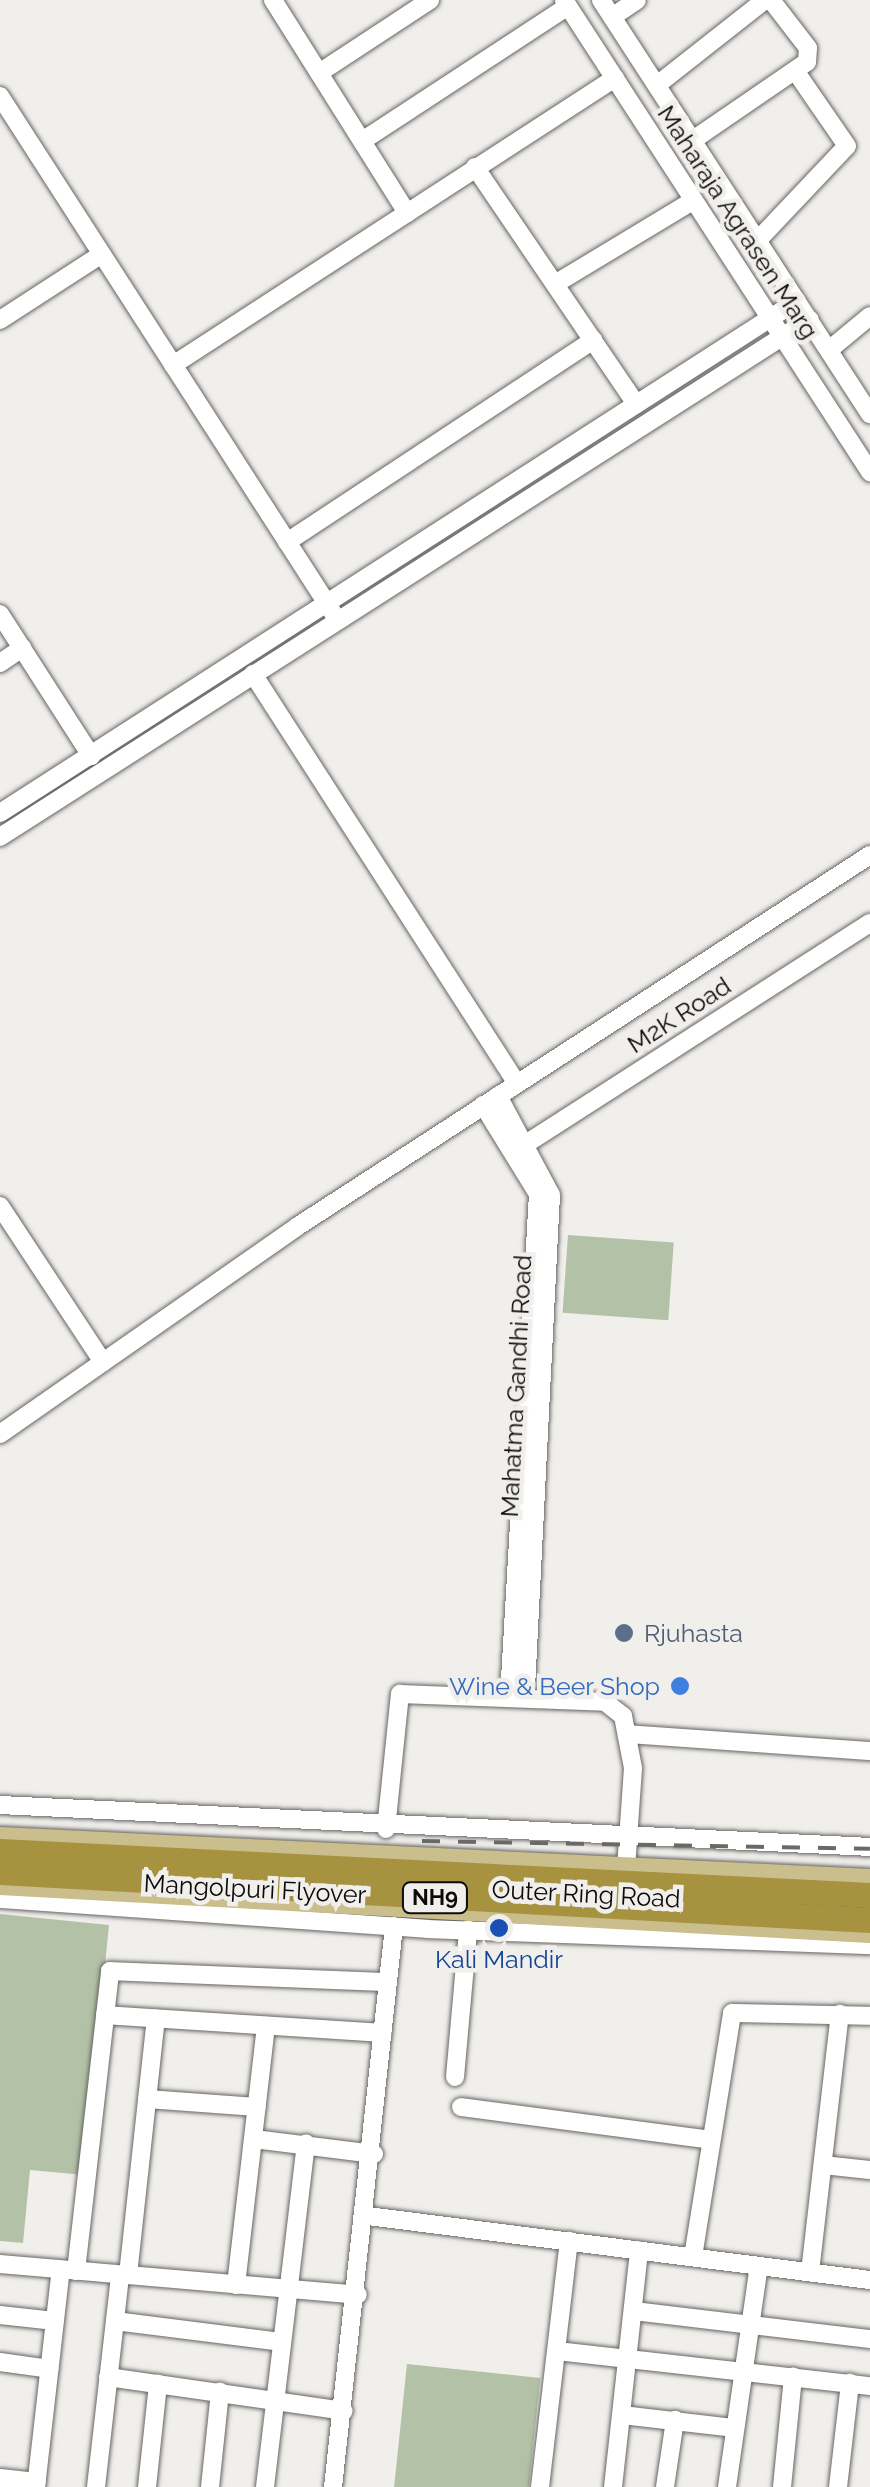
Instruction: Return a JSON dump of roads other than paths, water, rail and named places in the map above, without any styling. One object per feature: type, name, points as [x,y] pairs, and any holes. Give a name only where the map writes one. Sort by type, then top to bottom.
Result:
[{"type":"highway","name":"Mangolpuri Flyover","points":[[0,1851],[870,1895]]},
{"type":"highway","name":"Mangolpuri Flyover","points":[[0,1872],[870,1920]]},
{"type":"main road","name":"Outer Ring Road","points":[[0,1837],[870,1879]]},
{"type":"main road","name":"Outer Ring Road","points":[[0,1885],[870,1933]]},
{"type":"street","points":[[320,74],[430,0]]},
{"type":"street","name":"Maharaja Agrasen Marg","points":[[601,0],[870,414]]},
{"type":"street","points":[[612,17],[637,0]]},
{"type":"street","points":[[657,85],[768,0],[808,48],[796,72],[692,140]]},
{"type":"street","points":[[277,1],[407,214]]},
{"type":"street","points":[[362,141],[566,3]]},
{"type":"street","name":"Maharaja Agrasen Marg","points":[[566,3],[870,472]]},
{"type":"street","points":[[758,240],[847,146],[796,72]]},
{"type":"street","points":[[173,365],[615,78]]},
{"type":"street","points":[[0,96],[332,612]]},
{"type":"street","points":[[475,168],[636,404]]},
{"type":"street","points":[[555,284],[694,200]]},
{"type":"street","points":[[0,320],[102,254]]},
{"type":"street","points":[[0,836],[253,674],[332,612],[636,404],[798,301]]},
{"type":"street","points":[[829,350],[870,316]]},
{"type":"street","points":[[0,813],[810,320]]},
{"type":"street","points":[[287,542],[592,340]]},
{"type":"street","points":[[0,614],[91,756]]},
{"type":"street","points":[[0,663],[22,648]]},
{"type":"street","points":[[253,674],[517,1083]]},
{"type":"street","points":[[0,1434],[491,1100],[870,855]]},
{"type":"street","name":"M2K Road","points":[[522,1147],[870,923]]},
{"type":"street","name":"Mahatma Gandhi Road","points":[[491,1100],[551,1194],[517,1692]]},
{"type":"street","points":[[0,1206],[103,1362]]},
{"type":"street","points":[[386,1829],[400,1694],[517,1692],[612,1705],[628,1742],[626,1868]]},
{"type":"street","points":[[628,1742],[870,1751]]},
{"type":"street","points":[[0,1805],[386,1829],[627,1827],[870,1847]]},
{"type":"street","points":[[0,1900],[468,1930],[870,1945]]},
{"type":"street","points":[[334,2487],[368,2216],[394,1926]]},
{"type":"street","points":[[455,2077],[468,1930]]},
{"type":"street","points":[[0,2478],[36,2484],[55,2322],[69,2270],[105,2015],[107,1974],[118,1970],[388,1982]]},
{"type":"street","points":[[694,2257],[732,2013],[870,2016]]},
{"type":"street","points":[[810,2272],[840,2014]]},
{"type":"street","points":[[105,2015],[382,2033]]},
{"type":"street","points":[[96,2487],[156,2019]]},
{"type":"street","points":[[236,2285],[266,2026]]},
{"type":"street","points":[[147,2099],[257,2107]]},
{"type":"street","points":[[461,2107],[710,2140]]},
{"type":"street","points":[[254,2139],[374,2154]]},
{"type":"street","points":[[264,2487],[306,2143]]},
{"type":"street","points":[[822,2165],[870,2170]]},
{"type":"street","points":[[368,2216],[870,2280]]},
{"type":"street","points":[[540,2487],[569,2240]]},
{"type":"street","points":[[613,2487],[639,2250]]},
{"type":"street","points":[[0,2264],[358,2294]]},
{"type":"street","points":[[727,2487],[759,2266]]},
{"type":"street","points":[[634,2311],[870,2339]]},
{"type":"street","points":[[0,2314],[55,2322]]},
{"type":"street","points":[[115,2321],[281,2342]]},
{"type":"street","points":[[557,2351],[870,2386]]},
{"type":"street","points":[[0,2362],[50,2369]]},
{"type":"street","points":[[782,2487],[793,2377]]},
{"type":"street","points":[[108,2378],[344,2411]]},
{"type":"street","points":[[838,2487],[850,2383]]},
{"type":"street","points":[[147,2487],[158,2384]]},
{"type":"street","points":[[210,2487],[220,2392]]},
{"type":"street","points":[[622,2415],[735,2428]]},
{"type":"street","points":[[664,2487],[675,2420]]},
{"type":"railway","points":[[422,1841],[870,1849]]},
{"type":"place","name":"Rjuhasta","points":[[624,1633]]},
{"type":"place","name":"Wine & Beer Shop","points":[[680,1686]]},
{"type":"place","name":"Kali Mandir","points":[[499,1928]]}]
